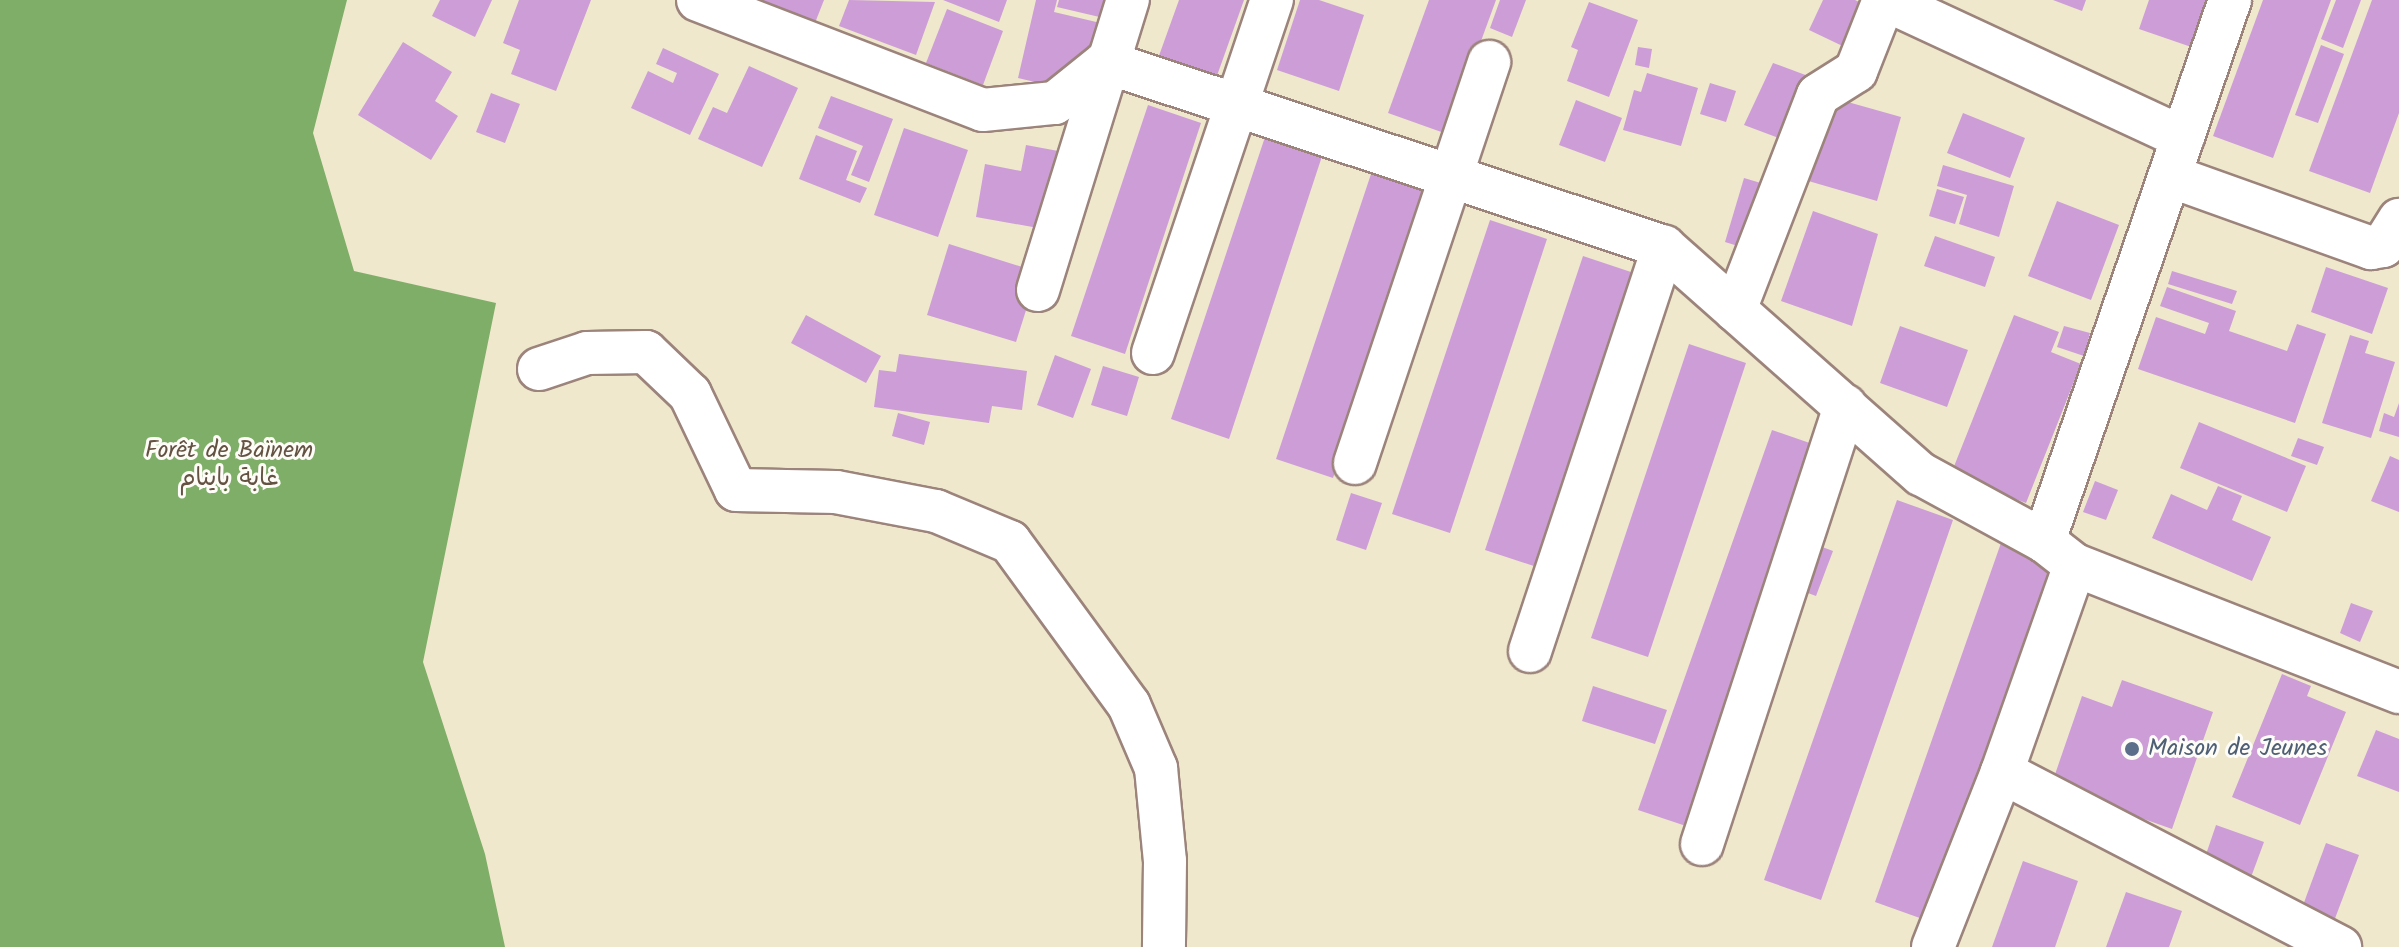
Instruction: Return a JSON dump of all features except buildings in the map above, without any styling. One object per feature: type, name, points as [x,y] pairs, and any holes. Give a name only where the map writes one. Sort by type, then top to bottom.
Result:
[{"type":"street","points":[[698,0],[983,110],[1055,103],[1106,62]]},
{"type":"street","points":[[1038,290],[1106,62],[1128,0]]},
{"type":"street","points":[[1153,353],[1272,0]]},
{"type":"street","points":[[1735,310],[1818,95],[1856,71],[1885,0],[2176,157],[2371,248],[2383,246],[2399,220]]},
{"type":"street","points":[[1933,947],[2002,772],[2059,553],[2176,157],[2230,0]]},
{"type":"street","points":[[1106,62],[1664,247],[1921,474],[2059,553],[2399,692]]},
{"type":"street","points":[[1355,463],[1489,62]]},
{"type":"street","points":[[1530,651],[1664,247]]},
{"type":"street","points":[[539,369],[587,353],[646,352],[690,394],[736,490],[836,492],[936,511],[1010,542],[1129,705],[1156,768],[1165,861],[1164,947]]},
{"type":"street","points":[[1702,844],[1845,406]]},
{"type":"street","points":[[2002,772],[2340,947]]},
{"type":"green space","name":"Forêt de Baïnem غابة باينام","points":[[0,0],[347,0],[313,133],[354,271],[496,303],[423,662],[485,854],[505,947],[0,947]]},
{"type":"place","name":"Maison de Jeunes","points":[[2132,749]]}]
